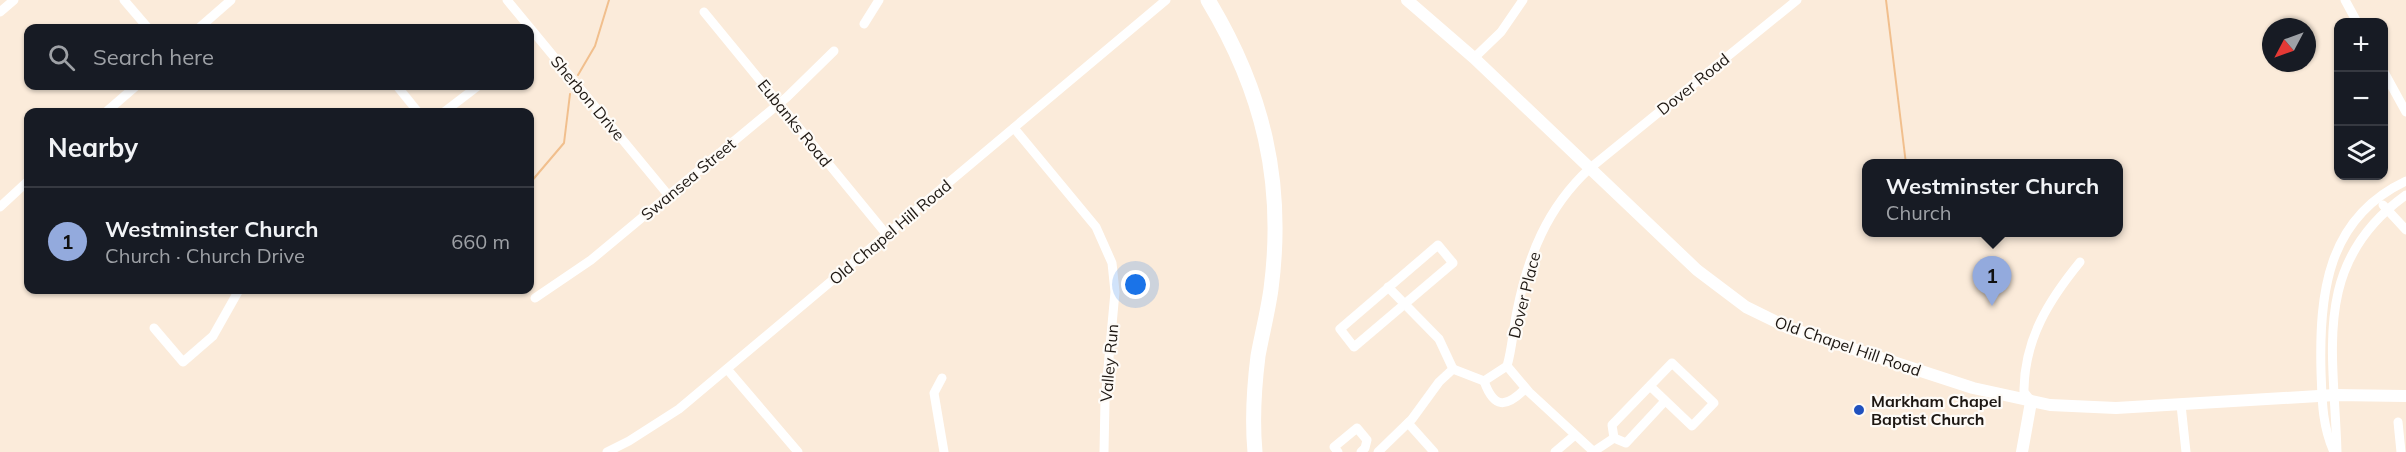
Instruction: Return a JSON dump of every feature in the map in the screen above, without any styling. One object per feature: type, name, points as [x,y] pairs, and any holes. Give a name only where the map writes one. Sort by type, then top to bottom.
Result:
[{"type":"main road","points":[[1208,0],[1226,31],[1253,92],[1263,120],[1271,169],[1274,250],[1271,290],[1255,386],[1255,452]]},
{"type":"street","points":[[0,12],[14,0]]},
{"type":"street","points":[[124,0],[145,24]]},
{"type":"street","points":[[204,24],[231,0]]},
{"type":"street","name":"Sherbon Drive","points":[[507,0],[527,24]]},
{"type":"street","points":[[864,24],[879,0]]},
{"type":"street","name":"Old Chapel Hill Road","points":[[607,452],[662,421],[727,369],[1166,0]]},
{"type":"street","name":"Old Chapel Hill Road","points":[[1407,0],[1474,58],[1589,169],[1716,286],[1763,316],[1820,340],[1973,388],[2031,402],[2079,408],[2181,405],[2329,396],[2406,396]]},
{"type":"street","points":[[1474,58],[1501,32],[1523,0]]},
{"type":"street","name":"Dover Road","points":[[1589,169],[1797,0]]},
{"type":"street","points":[[2345,0],[2355,18]]},
{"type":"street","name":"Eubanks Road","points":[[704,12],[887,235]]},
{"type":"street","name":"Sherbon Drive","points":[[534,32],[669,196]]},
{"type":"street","points":[[534,40],[538,37]]},
{"type":"street","name":"Swansea Street","points":[[535,298],[579,270],[669,196],[779,104],[834,51]]},
{"type":"street","points":[[2388,79],[2406,112]]},
{"type":"street","points":[[111,108],[131,90]]},
{"type":"street","points":[[400,90],[415,108]]},
{"type":"street","points":[[449,108],[473,90]]},
{"type":"street","name":"Valley Run","points":[[1014,128],[1096,227],[1113,263],[1115,292],[1105,401],[1104,452]]},
{"type":"street","name":"Dover Place","points":[[1507,366],[1522,288],[1539,237],[1563,196],[1589,169]]},
{"type":"street","points":[[2336,452],[2320,332],[2327,277],[2335,254],[2358,218],[2378,199],[2406,181]]},
{"type":"street","points":[[0,207],[24,186]]},
{"type":"street","points":[[2329,396],[2339,282],[2358,242],[2368,227],[2386,209],[2406,195]]},
{"type":"street","points":[[2378,199],[2406,230]]},
{"type":"street","points":[[1438,245],[1454,263],[1354,346],[1340,329],[1388,287],[1438,245]]},
{"type":"street","points":[[2022,452],[2031,402],[2024,392],[2030,347],[2043,313],[2079,262]]},
{"type":"street","points":[[1388,287],[1439,339],[1453,369],[1484,381],[1489,392],[1497,401],[1503,403],[1509,403],[1526,389]]},
{"type":"street","points":[[177,371],[183,362],[213,336],[237,294]]},
{"type":"street","points":[[154,328],[183,362]]},
{"type":"street","points":[[1614,438],[1612,425],[1672,363],[1714,403],[1692,426],[1650,386]]},
{"type":"street","points":[[1484,381],[1507,366],[1526,389],[1593,452],[1614,438]]},
{"type":"street","points":[[727,369],[798,452]]},
{"type":"street","points":[[1378,452],[1408,423],[1439,382],[1453,369]]},
{"type":"street","points":[[942,378],[934,393],[944,452]]},
{"type":"street","points":[[1614,438],[1626,443],[1665,401]]},
{"type":"street","points":[[2181,405],[2186,452]]},
{"type":"street","points":[[2397,422],[2401,452]]},
{"type":"street","points":[[1408,423],[1434,452]]},
{"type":"street","points":[[1338,452],[1334,447],[1357,428],[1367,440],[1366,451]]},
{"type":"street","points":[[1555,452],[1575,435]]},
{"type":"waterway","points":[[578,75],[595,46],[609,0]]},
{"type":"waterway","points":[[1886,0],[1905,159]]},
{"type":"waterway","points":[[534,178],[564,143],[570,94]]},
{"type":"place","name":"Westminster Church","points":[[1992,306]]},
{"type":"place","name":"Markham Chapel Baptist Church","points":[[1859,410]]}]
